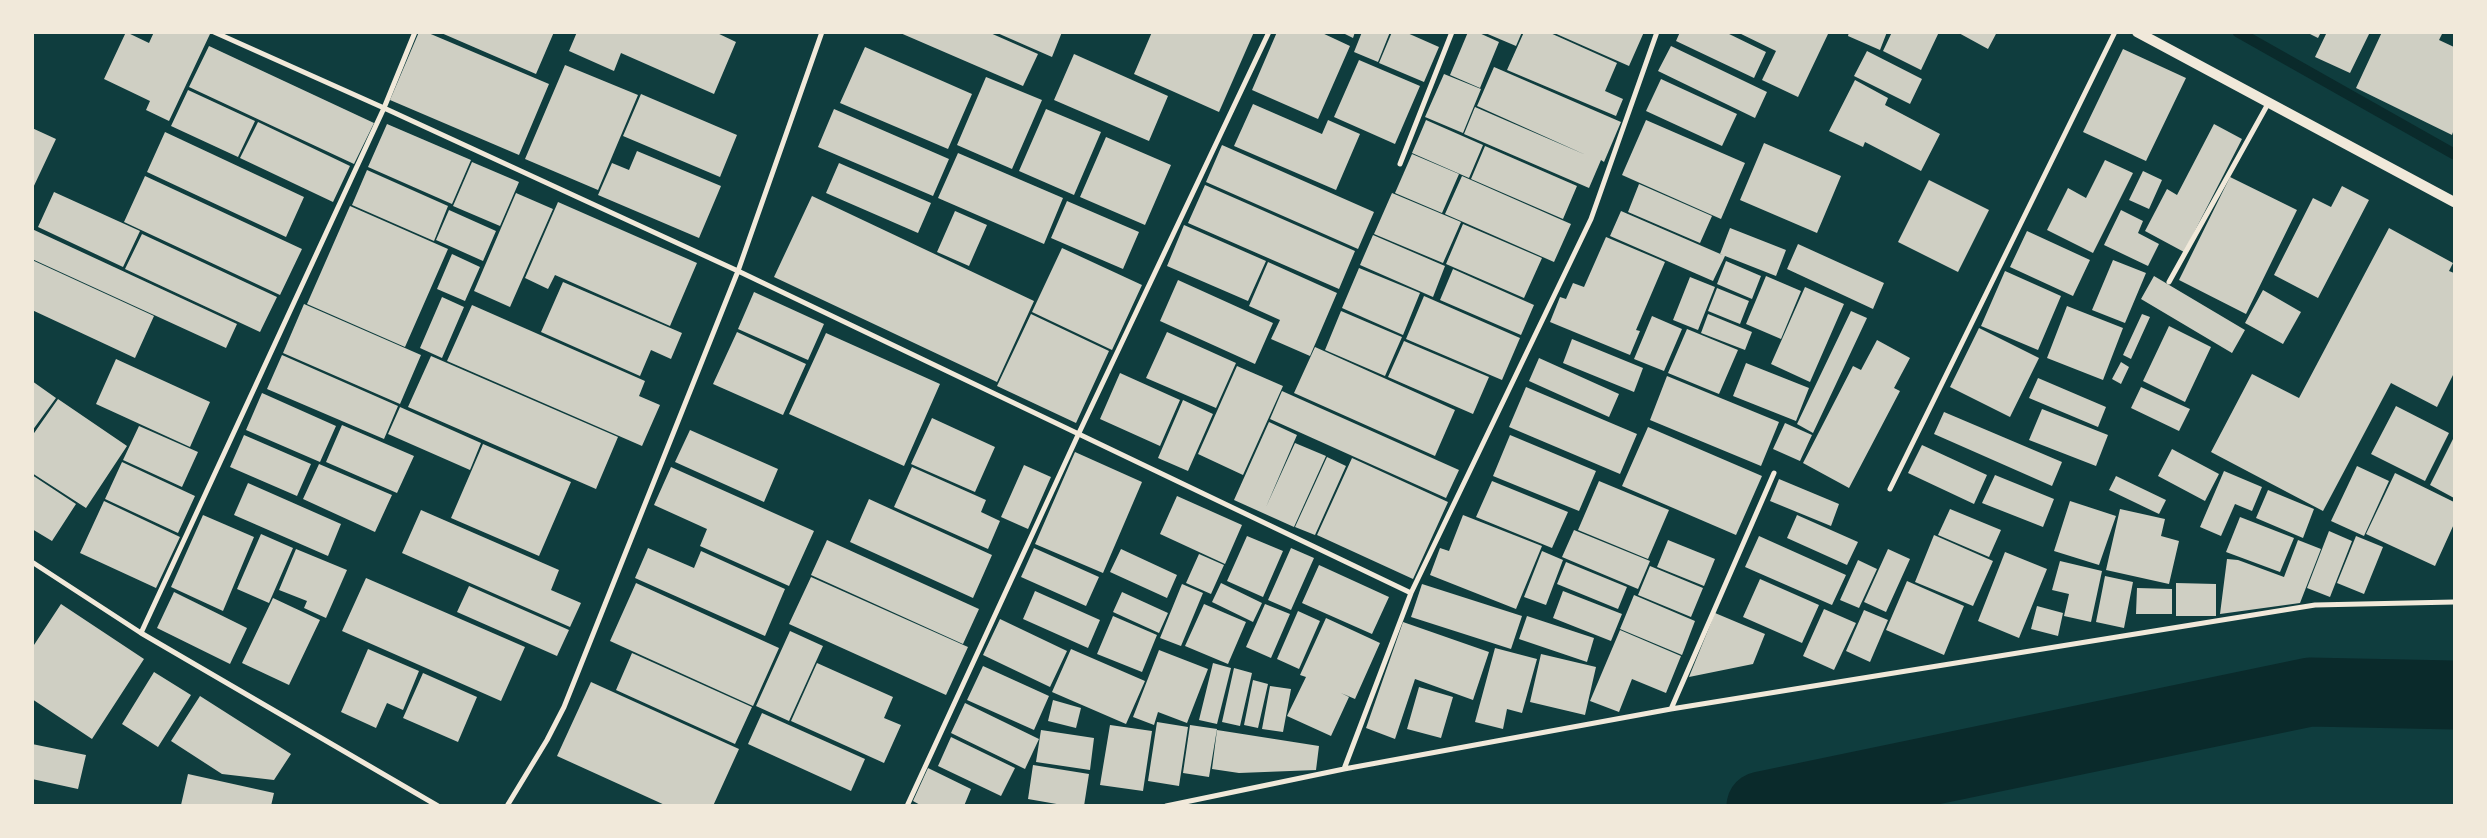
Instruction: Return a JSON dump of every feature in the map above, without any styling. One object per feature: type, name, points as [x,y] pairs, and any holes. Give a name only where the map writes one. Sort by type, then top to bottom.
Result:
[{"type":"main road","points":[[2137,32],[2453,198]]},
{"type":"street","points":[[214,32],[384,108],[738,272],[1411,593]]},
{"type":"street","points":[[141,634],[384,108],[415,32]]},
{"type":"street","points":[[507,806],[548,740],[564,707],[738,272],[822,32]]},
{"type":"street","points":[[907,806],[1078,435],[1269,32]]},
{"type":"street","points":[[1400,164],[1452,32]]},
{"type":"street","points":[[1344,769],[1411,593],[1591,219],[1657,32]]},
{"type":"street","points":[[1890,489],[2115,32]]},
{"type":"street","points":[[2168,282],[2269,102]]},
{"type":"street","points":[[1671,709],[1774,472]]},
{"type":"street","points":[[32,562],[141,634],[438,806]]},
{"type":"street","points":[[1166,806],[1344,769],[1671,709],[2315,605],[2454,602]]},
{"type":"building","points":[[126,32],[149,43],[154,32],[210,34],[169,121],[146,110],[150,101],[104,79]]},
{"type":"building","points":[[419,32],[426,32],[549,84],[519,155],[390,100]]},
{"type":"building","points":[[439,32],[554,32],[536,74]]},
{"type":"building","points":[[577,32],[715,32],[736,42],[714,94],[621,53],[614,71],[569,51]]},
{"type":"building","points":[[898,32],[988,32],[1038,54],[1023,86]]},
{"type":"building","points":[[995,32],[1062,32],[1052,57]]},
{"type":"building","points":[[1152,32],[1254,32],[1219,112],[1134,74]]},
{"type":"building","points":[[1277,32],[1320,32],[1350,46],[1318,119],[1252,90]]},
{"type":"building","points":[[1341,32],[1355,32],[1353,38]]},
{"type":"building","points":[[1362,32],[1390,32],[1378,62],[1354,52]]},
{"type":"building","points":[[1392,32],[1405,32],[1439,47],[1424,82],[1379,63]]},
{"type":"building","points":[[1468,32],[1477,32],[1499,42],[1480,88],[1450,75]]},
{"type":"building","points":[[1483,32],[1522,32],[1516,46]]},
{"type":"building","points":[[1524,32],[1548,32],[1617,63],[1605,91],[1623,99],[1616,116],[1507,70]]},
{"type":"building","points":[[1552,32],[1644,32],[1629,66]]},
{"type":"building","points":[[1680,32],[1725,32],[1766,52],[1754,78],[1676,41]]},
{"type":"building","points":[[1737,32],[1825,32],[1828,34],[1798,97],[1762,80],[1776,51]]},
{"type":"building","points":[[1849,32],[1887,32],[1880,50],[1848,36]]},
{"type":"building","points":[[1892,32],[1939,32],[1921,70],[1883,51]]},
{"type":"building","points":[[1957,32],[1997,32],[1988,49]]},
{"type":"building","points":[[2306,32],[2321,32],[2318,38]]},
{"type":"building","points":[[2327,32],[2370,32],[2350,73],[2315,57]]},
{"type":"building","points":[[2382,32],[2443,32],[2439,40],[2454,47],[2454,129],[2452,135],[2356,88]]},
{"type":"building","points":[[209,46],[374,123],[354,164],[189,87]]},
{"type":"building","points":[[1671,46],[1767,92],[1755,118],[1658,71]]},
{"type":"building","points":[[865,47],[972,94],[948,149],[840,103]]},
{"type":"building","points":[[2123,49],[2186,78],[2146,161],[2083,132]]},
{"type":"building","points":[[1867,51],[1922,79],[1910,104],[1854,76]]},
{"type":"building","points":[[1074,54],[1168,96],[1149,141],[1054,100]]},
{"type":"building","points":[[1359,60],[1420,86],[1395,144],[1334,117]]},
{"type":"building","points":[[565,65],[638,95],[598,190],[525,159]]},
{"type":"building","points":[[1494,67],[1621,122],[1604,162],[1601,160],[1589,188],[1464,134],[1475,107],[1586,155],[1477,106]]},
{"type":"building","points":[[1444,74],[1481,89],[1463,133],[1425,117]]},
{"type":"building","points":[[986,77],[1042,100],[1012,169],[957,145]]},
{"type":"building","points":[[1661,79],[1737,114],[1722,146],[1646,111]]},
{"type":"building","points":[[1855,80],[1888,98],[1885,105],[1940,134],[1921,171],[1865,142],[1863,147],[1829,131]]},
{"type":"building","points":[[188,90],[255,121],[238,157],[171,126]]},
{"type":"building","points":[[641,94],[737,135],[720,177],[623,136]]},
{"type":"building","points":[[1253,104],[1322,134],[1328,120],[1360,134],[1336,190],[1234,146]]},
{"type":"building","points":[[834,109],[949,159],[933,196],[818,147]]},
{"type":"building","points":[[1046,109],[1101,132],[1074,195],[1019,171]]},
{"type":"building","points":[[1426,120],[1483,145],[1469,178],[1412,153]]},
{"type":"building","points":[[1646,120],[1745,163],[1721,219],[1622,175]]},
{"type":"building","points":[[258,122],[350,166],[333,202],[240,158]]},
{"type":"building","points":[[387,124],[471,160],[452,204],[368,167]]},
{"type":"building","points":[[2214,124],[2242,139],[2184,252],[2145,231],[2167,189],[2177,195]]},
{"type":"building","points":[[32,128],[56,139],[32,190]]},
{"type":"building","points":[[165,132],[304,197],[286,237],[147,172]]},
{"type":"building","points":[[1106,137],[1171,165],[1145,225],[1080,197]]},
{"type":"building","points":[[1764,143],[1841,176],[1817,233],[1740,200]]},
{"type":"building","points":[[1222,145],[1374,212],[1358,249],[1206,182]]},
{"type":"building","points":[[1485,146],[1577,186],[1563,219],[1471,179]]},
{"type":"building","points":[[637,151],[721,186],[699,238],[598,195],[612,163],[629,170]]},
{"type":"building","points":[[958,153],[1063,198],[1044,244],[938,198]]},
{"type":"building","points":[[1412,154],[1459,174],[1442,213],[1395,193]]},
{"type":"building","points":[[2105,160],[2133,173],[2093,253],[2047,230],[2068,188],[2086,198]]},
{"type":"building","points":[[472,162],[519,182],[500,226],[453,206]]},
{"type":"building","points":[[839,163],[931,203],[918,233],[826,193]]},
{"type":"building","points":[[367,170],[448,206],[434,241],[352,205]]},
{"type":"building","points":[[2143,171],[2162,180],[2149,209],[2129,200]]},
{"type":"building","points":[[145,176],[302,249],[280,295],[124,222]]},
{"type":"building","points":[[1462,176],[1571,224],[1554,262],[1445,214]]},
{"type":"building","points":[[2230,177],[2297,210],[2246,314],[2179,280]]},
{"type":"building","points":[[1929,180],[1989,210],[1958,272],[1898,242]]},
{"type":"building","points":[[1639,184],[1712,216],[1700,243],[1628,212]]},
{"type":"building","points":[[1205,185],[1355,251],[1339,289],[1188,223]]},
{"type":"building","points":[[2342,186],[2369,200],[2318,298],[2274,275],[2313,198],[2331,207]]},
{"type":"building","points":[[54,192],[140,231],[123,267],[38,227]]},
{"type":"building","points":[[516,193],[553,209],[510,307],[474,291]]},
{"type":"building","points":[[1392,193],[1461,222],[1443,263],[1374,234]]},
{"type":"building","points":[[812,196],[1034,301],[997,382],[774,277]]},
{"type":"building","points":[[1067,201],[1139,232],[1123,269],[1051,238]]},
{"type":"building","points":[[558,202],[697,263],[670,326],[555,275],[548,289],[525,278]]},
{"type":"building","points":[[350,206],[448,249],[405,347],[307,304]]},
{"type":"building","points":[[449,210],[496,231],[483,261],[436,240]]},
{"type":"building","points":[[2121,210],[2143,221],[2138,233],[2159,244],[2148,266],[2104,245]]},
{"type":"building","points":[[955,211],[987,225],[969,266],[937,252]]},
{"type":"building","points":[[1621,211],[1725,256],[1713,281],[1610,236]]},
{"type":"building","points":[[1463,224],[1542,258],[1524,298],[1446,264]]},
{"type":"building","points":[[1184,225],[1266,261],[1248,301],[1167,266]]},
{"type":"building","points":[[1730,228],[1786,250],[1776,276],[1720,254]]},
{"type":"building","points":[[2389,228],[2453,263],[2449,271],[2454,273],[2454,373],[2437,407],[2391,383],[2323,511],[2211,452],[2252,374],[2299,398]]},
{"type":"building","points":[[32,229],[237,324],[226,348],[32,259]]},
{"type":"building","points":[[2027,231],[2090,260],[2073,296],[2010,267]]},
{"type":"building","points":[[142,234],[277,297],[260,332],[125,269]]},
{"type":"building","points":[[1373,235],[1445,266],[1433,297],[1360,265]]},
{"type":"building","points":[[1606,237],[1665,262],[1636,330],[1640,331],[1630,355],[1550,322],[1560,297],[1566,299],[1573,283],[1584,287]]},
{"type":"building","points":[[1798,244],[1884,283],[1873,309],[1787,269]]},
{"type":"building","points":[[1062,248],[1142,285],[1112,350],[1032,312]]},
{"type":"building","points":[[452,254],[480,267],[465,301],[437,289]]},
{"type":"building","points":[[32,260],[154,316],[135,358],[32,310]]},
{"type":"building","points":[[2113,260],[2146,273],[2125,323],[2092,310]]},
{"type":"building","points":[[1726,261],[1761,276],[1752,299],[1717,284]]},
{"type":"building","points":[[1268,262],[1337,293],[1310,356],[1271,339],[1280,320],[1249,306]]},
{"type":"building","points":[[1359,268],[1420,293],[1403,335],[1342,308]]},
{"type":"building","points":[[1453,269],[1534,305],[1521,335],[1440,300]]},
{"type":"building","points":[[2005,271],[2061,296],[2038,350],[1981,326]]},
{"type":"building","points":[[1766,276],[1801,291],[1781,339],[1746,324]]},
{"type":"building","points":[[2154,276],[2245,330],[2232,353],[2141,299]]},
{"type":"building","points":[[1690,277],[1715,287],[1698,330],[1673,320]]},
{"type":"building","points":[[1178,280],[1273,323],[1255,364],[1160,321]]},
{"type":"building","points":[[563,282],[682,333],[671,359],[651,350],[640,376],[541,332]]},
{"type":"building","points":[[1805,287],[1844,304],[1810,382],[1771,364]]},
{"type":"building","points":[[1717,288],[1749,301],[1740,324],[1708,311]]},
{"type":"building","points":[[2263,290],[2301,312],[2283,344],[2245,323]]},
{"type":"building","points":[[754,292],[824,324],[808,360],[738,329]]},
{"type":"building","points":[[1424,296],[1520,338],[1502,380],[1406,339]]},
{"type":"building","points":[[442,297],[464,307],[442,358],[420,348]]},
{"type":"building","points":[[304,304],[421,355],[400,404],[283,353]]},
{"type":"building","points":[[472,305],[645,381],[639,396],[660,405],[642,446],[447,361]]},
{"type":"building","points":[[2067,306],[2123,328],[2103,380],[2047,358]]},
{"type":"building","points":[[1341,311],[1402,337],[1385,376],[1325,350]]},
{"type":"building","points":[[1851,311],[1867,318],[1813,433],[1797,424]]},
{"type":"building","points":[[1031,314],[1109,351],[1076,423],[997,386]]},
{"type":"building","points":[[1708,314],[1752,332],[1745,350],[1701,333]]},
{"type":"building","points":[[2142,314],[2150,317],[2131,359],[2123,355]]},
{"type":"building","points":[[1652,316],[1682,329],[1664,371],[1634,359]]},
{"type":"building","points":[[2169,326],[2211,347],[2185,402],[2143,381]]},
{"type":"building","points":[[1979,328],[2039,358],[2010,417],[1950,387]]},
{"type":"building","points":[[1687,329],[1738,350],[1719,394],[1668,373]]},
{"type":"building","points":[[737,332],[806,364],[783,415],[713,384]]},
{"type":"building","points":[[1167,332],[1236,363],[1216,408],[1146,378]]},
{"type":"building","points":[[826,333],[940,384],[904,466],[789,414]]},
{"type":"building","points":[[1572,339],[1643,368],[1634,392],[1563,363]]},
{"type":"building","points":[[1877,340],[1910,358],[1894,388],[1900,391],[1849,488],[1803,463],[1853,366],[1861,370]]},
{"type":"building","points":[[1404,341],[1489,377],[1473,414],[1388,377]]},
{"type":"building","points":[[1315,347],[1455,410],[1435,456],[1294,393]]},
{"type":"building","points":[[282,355],[398,406],[384,439],[267,389]]},
{"type":"building","points":[[431,356],[618,437],[596,489],[408,407]]},
{"type":"building","points":[[1539,358],[1619,394],[1609,417],[1529,381]]},
{"type":"building","points":[[116,359],[210,402],[190,447],[96,404]]},
{"type":"building","points":[[2121,362],[2129,367],[2121,384],[2112,379]]},
{"type":"building","points":[[1746,363],[1809,388],[1796,421],[1733,396]]},
{"type":"building","points":[[1237,366],[1283,386],[1243,475],[1198,454]]},
{"type":"building","points":[[1120,373],[1180,400],[1160,446],[1100,419]]},
{"type":"building","points":[[1667,376],[1779,422],[1761,466],[1650,420]]},
{"type":"building","points":[[2038,378],[2106,407],[2098,427],[2029,398]]},
{"type":"building","points":[[32,381],[56,398],[32,431]]},
{"type":"building","points":[[1526,387],[1637,434],[1620,474],[1509,427]]},
{"type":"building","points":[[2141,387],[2190,409],[2179,431],[2131,408]]},
{"type":"building","points":[[1282,391],[1459,470],[1446,498],[1270,419]]},
{"type":"building","points":[[262,393],[336,426],[320,462],[246,430]]},
{"type":"building","points":[[58,399],[127,446],[86,508],[32,473],[32,436]]},
{"type":"building","points":[[1183,400],[1213,414],[1188,471],[1158,458]]},
{"type":"building","points":[[2396,406],[2449,433],[2425,481],[2371,454]]},
{"type":"building","points":[[400,407],[481,443],[470,470],[388,434]]},
{"type":"building","points":[[2042,409],[2108,435],[2096,466],[2029,440]]},
{"type":"building","points":[[1944,412],[2062,462],[2052,486],[1934,434]]},
{"type":"building","points":[[932,418],[995,447],[975,492],[911,464]]},
{"type":"building","points":[[1269,422],[1297,435],[1266,507],[1295,443],[1326,456],[1294,527],[1234,500]]},
{"type":"building","points":[[1785,423],[1812,435],[1800,461],[1773,449]]},
{"type":"building","points":[[342,425],[414,456],[397,493],[326,462]]},
{"type":"building","points":[[139,426],[198,452],[182,487],[123,460]]},
{"type":"building","points":[[1648,427],[1762,476],[1736,535],[1622,486]]},
{"type":"building","points":[[690,430],[778,469],[764,502],[675,462]]},
{"type":"building","points":[[244,435],[311,464],[297,496],[230,467]]},
{"type":"building","points":[[1510,435],[1596,471],[1579,511],[1493,476]]},
{"type":"building","points":[[2454,437],[2454,498],[2430,485]]},
{"type":"building","points":[[483,444],[571,482],[539,556],[451,518]]},
{"type":"building","points":[[1922,445],[1987,475],[1974,504],[1908,473]]},
{"type":"building","points":[[2172,449],[2219,474],[2205,501],[2158,476]]},
{"type":"building","points":[[1075,452],[1142,482],[1103,573],[1035,544]]},
{"type":"building","points":[[1327,457],[1346,466],[1315,535],[1295,527]]},
{"type":"building","points":[[1352,458],[1448,502],[1413,579],[1317,535]]},
{"type":"building","points":[[122,462],[195,496],[178,533],[105,499]]},
{"type":"building","points":[[319,464],[392,495],[375,532],[303,499]]},
{"type":"building","points":[[1024,465],[1051,477],[1028,529],[1001,517]]},
{"type":"building","points":[[2357,466],[2389,481],[2364,536],[2331,521]]},
{"type":"building","points":[[671,467],[814,531],[789,586],[700,546],[707,529],[654,505]]},
{"type":"building","points":[[912,467],[986,500],[981,512],[1000,521],[988,549],[894,507]]},
{"type":"building","points":[[2224,471],[2262,487],[2252,511],[2235,504],[2221,536],[2200,527]]},
{"type":"building","points":[[2395,473],[2454,502],[2454,524],[2435,566],[2366,534]]},
{"type":"building","points":[[32,475],[76,504],[52,541],[32,529]]},
{"type":"building","points":[[1995,475],[2054,499],[2043,527],[1982,503]]},
{"type":"building","points":[[2116,476],[2166,500],[2159,514],[2109,490]]},
{"type":"building","points":[[1779,479],[1839,504],[1831,526],[1770,501]]},
{"type":"building","points":[[1492,481],[1568,512],[1552,548],[1476,517]]},
{"type":"building","points":[[1599,481],[1669,510],[1648,559],[1578,530]]},
{"type":"building","points":[[248,483],[341,524],[328,556],[234,515]]},
{"type":"building","points":[[2268,490],[2314,509],[2303,538],[2256,518]]},
{"type":"building","points":[[1177,496],[1242,525],[1225,564],[1160,534]]},
{"type":"building","points":[[869,499],[992,555],[973,598],[850,542]]},
{"type":"building","points":[[104,501],[180,537],[156,588],[80,553]]},
{"type":"building","points":[[2070,501],[2116,516],[2099,565],[2054,551]]},
{"type":"building","points":[[1950,509],[2001,530],[1989,557],[1938,535]]},
{"type":"building","points":[[2120,509],[2165,519],[2161,536],[2179,541],[2169,584],[2106,570]]},
{"type":"building","points":[[421,510],[559,570],[551,590],[581,603],[570,627],[402,553]]},
{"type":"building","points":[[203,515],[254,537],[223,611],[171,587]]},
{"type":"building","points":[[1463,515],[1542,546],[1516,609],[1430,575],[1440,548],[1449,551]]},
{"type":"building","points":[[1797,515],[1858,542],[1847,565],[1787,538]]},
{"type":"building","points":[[2240,517],[2294,538],[2280,572],[2226,552]]},
{"type":"building","points":[[1574,530],[1650,561],[1638,589],[1562,557]]},
{"type":"building","points":[[2329,531],[2352,541],[2330,597],[2307,588]]},
{"type":"building","points":[[261,534],[293,548],[269,603],[237,589]]},
{"type":"building","points":[[1934,535],[1993,561],[1973,606],[1915,582]]},
{"type":"building","points":[[1247,536],[1283,551],[1263,597],[1227,581]]},
{"type":"building","points":[[1759,536],[1846,575],[1832,605],[1745,567]]},
{"type":"building","points":[[2356,536],[2383,547],[2364,594],[2337,583]]},
{"type":"building","points":[[827,540],[979,609],[963,644],[811,575]]},
{"type":"building","points":[[1668,540],[1715,559],[1704,586],[1657,567]]},
{"type":"building","points":[[2298,540],[2321,549],[2300,603],[2220,614],[2227,559],[2238,560],[2284,577]]},
{"type":"building","points":[[648,548],[694,568],[701,551],[785,589],[765,636],[635,578]]},
{"type":"building","points":[[1034,548],[1099,577],[1086,606],[1021,577]]},
{"type":"building","points":[[1291,548],[1314,558],[1291,610],[1268,600]]},
{"type":"building","points":[[296,549],[347,570],[326,618],[304,608],[307,601],[279,590]]},
{"type":"building","points":[[1121,549],[1177,575],[1167,598],[1110,572]]},
{"type":"building","points":[[1888,549],[1910,559],[1886,612],[1864,602]]},
{"type":"building","points":[[1542,551],[1563,560],[1546,605],[1524,597]]},
{"type":"building","points":[[2005,552],[2047,569],[2019,638],[1978,621]]},
{"type":"building","points":[[1199,554],[1224,565],[1211,594],[1186,583]]},
{"type":"building","points":[[1858,560],[1877,569],[1859,608],[1840,600]]},
{"type":"building","points":[[2060,561],[2102,571],[2091,622],[2064,616],[2069,594],[2052,590]]},
{"type":"building","points":[[1566,562],[1627,587],[1618,609],[1557,584]]},
{"type":"building","points":[[1319,565],[1389,597],[1372,634],[1302,603]]},
{"type":"building","points":[[1650,566],[1703,588],[1691,617],[1638,595]]},
{"type":"building","points":[[2105,576],[2133,582],[2124,628],[2096,622]]},
{"type":"building","points":[[811,577],[968,647],[946,695],[789,624]]},
{"type":"building","points":[[366,578],[525,647],[501,701],[342,631]]},
{"type":"building","points":[[1760,579],[1819,605],[1802,643],[1743,617]]},
{"type":"building","points":[[1907,581],[1964,606],[1944,655],[1886,630]]},
{"type":"building","points":[[636,583],[779,648],[753,706],[610,641]]},
{"type":"building","points":[[1221,583],[1262,603],[1253,622],[1212,602]]},
{"type":"building","points":[[2176,583],[2216,584],[2216,616],[2176,616]]},
{"type":"building","points":[[1182,584],[1203,593],[1181,646],[1160,638]]},
{"type":"building","points":[[1422,584],[1522,616],[1511,649],[1411,617]]},
{"type":"building","points":[[469,586],[569,630],[557,656],[457,612]]},
{"type":"building","points":[[2137,588],[2172,589],[2172,614],[2136,614]]},
{"type":"building","points":[[1035,591],[1100,620],[1088,648],[1023,619]]},
{"type":"building","points":[[1563,591],[1622,614],[1611,641],[1553,618]]},
{"type":"building","points":[[174,592],[247,628],[230,664],[157,628]]},
{"type":"building","points":[[1122,592],[1168,613],[1159,633],[1113,612]]},
{"type":"building","points":[[1634,595],[1695,621],[1682,655],[1620,629]]},
{"type":"building","points":[[273,598],[320,620],[289,685],[242,663]]},
{"type":"building","points":[[61,604],[144,659],[92,739],[32,699],[32,648]]},
{"type":"building","points":[[1204,604],[1246,622],[1228,664],[1185,646]]},
{"type":"building","points":[[1265,604],[1290,614],[1271,658],[1246,647]]},
{"type":"building","points":[[2037,606],[2063,613],[2058,636],[2031,629]]},
{"type":"building","points":[[1824,609],[1856,623],[1834,670],[1803,656]]},
{"type":"building","points":[[1864,610],[1888,620],[1870,662],[1846,651]]},
{"type":"building","points":[[1298,611],[1320,621],[1299,669],[1277,659]]},
{"type":"building","points":[[1715,613],[1765,634],[1753,664],[1689,677]]},
{"type":"building","points":[[1113,616],[1157,635],[1142,672],[1097,654]]},
{"type":"building","points":[[1527,616],[1594,638],[1587,662],[1519,639]]},
{"type":"building","points":[[1326,618],[1380,643],[1355,699],[1341,693],[1349,697],[1331,736],[1287,716],[1306,677],[1300,675]]},
{"type":"building","points":[[1000,619],[1067,651],[1050,687],[983,655]]},
{"type":"building","points":[[1403,622],[1489,652],[1473,700],[1415,679],[1395,739],[1366,728]]},
{"type":"building","points":[[1620,630],[1681,656],[1666,693],[1632,679],[1619,712],[1590,701]]},
{"type":"building","points":[[790,631],[823,646],[789,721],[756,706]]},
{"type":"building","points":[[1495,648],[1537,659],[1522,713],[1507,709],[1503,729],[1475,722]]},
{"type":"building","points":[[368,649],[419,671],[403,710],[387,703],[376,728],[341,712]]},
{"type":"building","points":[[1071,649],[1145,681],[1126,724],[1052,692]]},
{"type":"building","points":[[1159,650],[1208,669],[1187,723],[1158,712],[1154,725],[1133,717]]},
{"type":"building","points":[[632,653],[752,707],[735,744],[616,690]]},
{"type":"building","points":[[1541,654],[1596,667],[1585,715],[1530,702]]},
{"type":"building","points":[[817,663],[893,697],[884,718],[901,725],[884,763],[791,721]]},
{"type":"building","points":[[1213,663],[1231,668],[1217,724],[1199,720]]},
{"type":"building","points":[[983,666],[1049,696],[1034,730],[967,700]]},
{"type":"building","points":[[1234,668],[1252,673],[1240,726],[1222,722]]},
{"type":"building","points":[[154,672],[191,695],[158,747],[122,724]]},
{"type":"building","points":[[423,673],[477,697],[458,742],[403,718]]},
{"type":"building","points":[[1253,680],[1268,684],[1258,728],[1244,725]]},
{"type":"building","points":[[591,682],[739,749],[713,806],[667,806],[557,756]]},
{"type":"building","points":[[1270,686],[1291,689],[1283,732],[1262,729]]},
{"type":"building","points":[[1419,687],[1453,697],[1441,738],[1407,729]]},
{"type":"building","points":[[200,696],[291,754],[274,780],[222,774],[171,741]]},
{"type":"building","points":[[1053,700],[1081,708],[1076,728],[1048,721]]},
{"type":"building","points":[[965,703],[1039,739],[1025,769],[951,733]]},
{"type":"building","points":[[762,713],[865,759],[851,791],[748,744]]},
{"type":"building","points":[[1157,722],[1188,727],[1179,786],[1148,781]]},
{"type":"building","points":[[1110,725],[1152,731],[1143,791],[1100,785]]},
{"type":"building","points":[[1190,725],[1217,729],[1209,777],[1183,773]]},
{"type":"building","points":[[1041,730],[1094,738],[1090,770],[1036,762]]},
{"type":"building","points":[[1217,730],[1319,746],[1316,770],[1239,773],[1212,769]]},
{"type":"building","points":[[951,737],[1015,768],[1001,796],[938,766]]},
{"type":"building","points":[[32,744],[86,755],[78,789],[32,779]]},
{"type":"building","points":[[1033,765],[1089,774],[1084,806],[1068,806],[1028,799]]},
{"type":"building","points":[[928,768],[971,789],[964,806],[922,806],[913,801]]},
{"type":"building","points":[[188,774],[274,793],[271,806],[181,805]]},
{"type":"waterway","points":[[2238,32],[2454,154]]},
{"type":"waterway","points":[[1761,806],[2310,692],[2454,695]]}]
